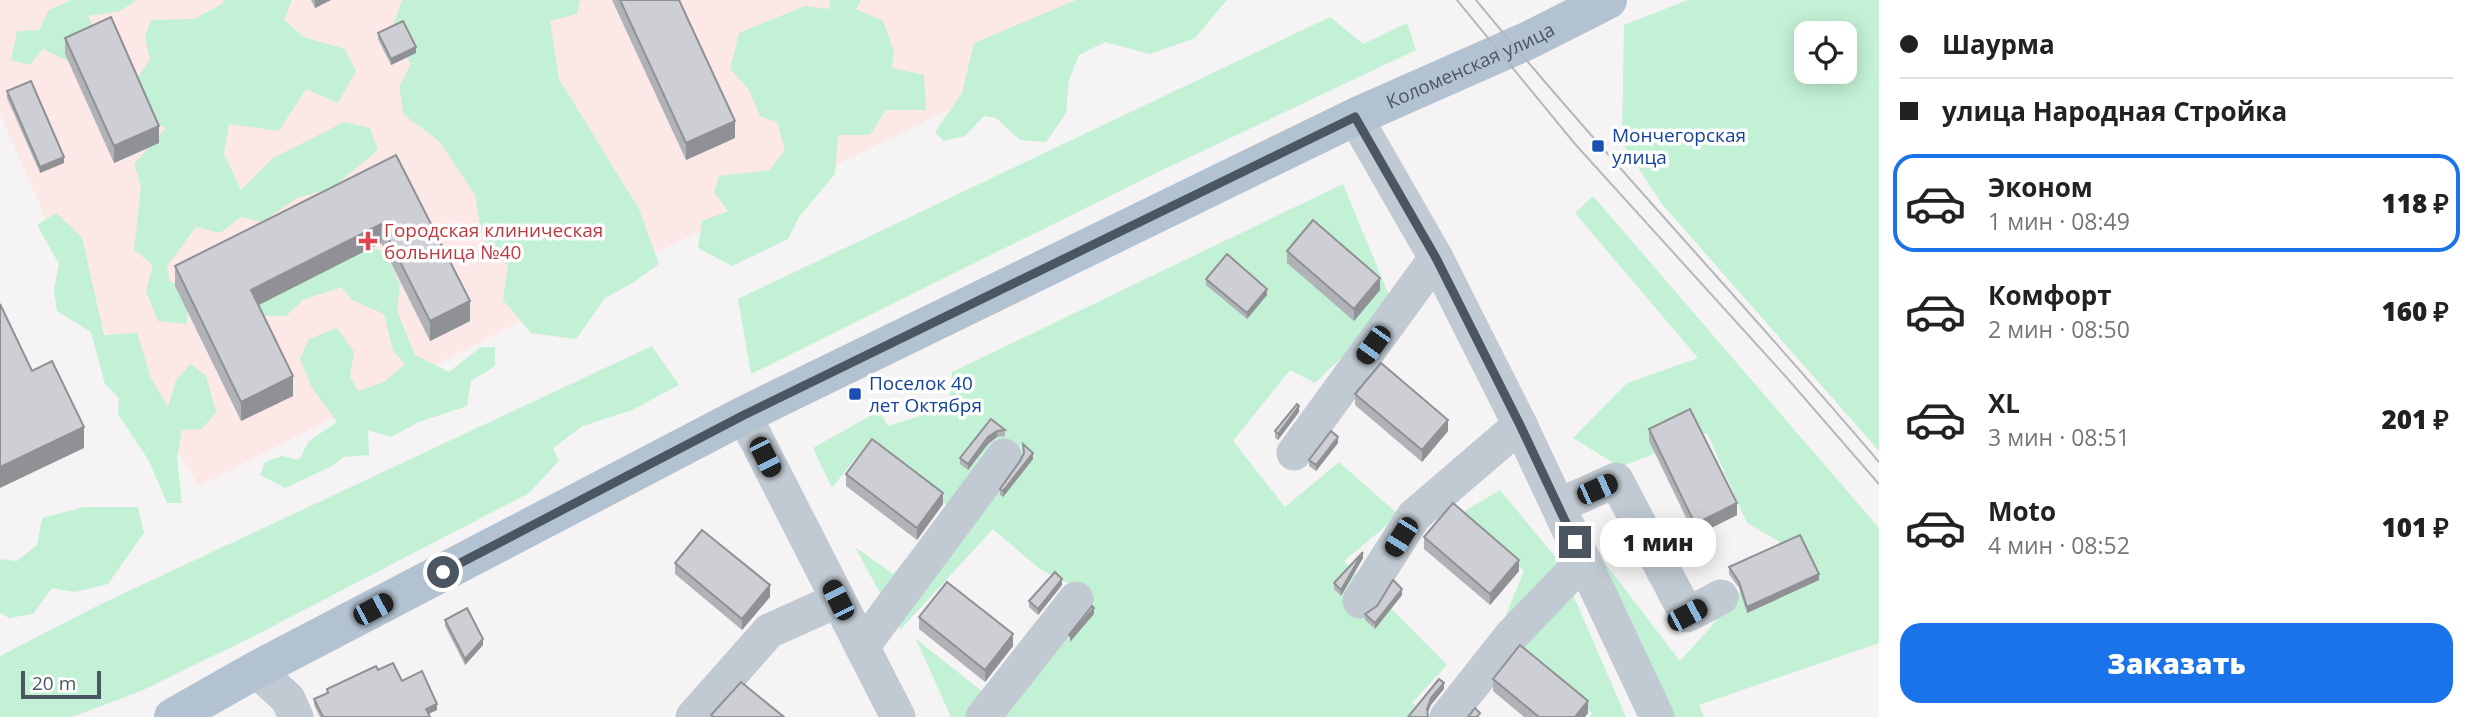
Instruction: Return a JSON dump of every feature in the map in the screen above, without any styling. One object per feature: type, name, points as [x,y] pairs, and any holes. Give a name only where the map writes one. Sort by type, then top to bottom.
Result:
[{"type":"main road","name":"Коломенская улица","points":[[173,717],[256,670],[744,415],[1355,117],[1527,41],[1608,0]]},
{"type":"street","points":[[1355,117],[1436,258],[1520,425],[1584,560],[1646,711]]},
{"type":"street","points":[[1294,453],[1436,258]]},
{"type":"street","points":[[744,415],[898,717]]},
{"type":"street","points":[[1360,601],[1415,516],[1520,425]]},
{"type":"street","points":[[862,647],[1004,456]]},
{"type":"street","points":[[1558,506],[1616,480],[1687,615],[1721,597]]},
{"type":"street","points":[[1447,717],[1511,636],[1584,560]]},
{"type":"street","points":[[983,717],[1076,599]]},
{"type":"street","points":[[693,717],[769,631],[838,600]]},
{"type":"street","points":[[256,670],[288,699],[296,717]]},
{"type":"shaded area","name":"Городская клиническая больница №40","points":[[0,0],[1174,0],[657,252],[199,486],[68,269],[0,114]]},
{"type":"green space","points":[[71,0],[137,0],[120,11],[88,16],[103,49],[84,69],[43,49],[30,65],[11,60],[17,31],[39,30],[49,10]]},
{"type":"green space","points":[[224,0],[292,0],[284,20],[304,37],[345,49],[356,71],[338,103],[306,89],[279,131],[229,124],[224,154],[241,190],[273,158],[344,122],[370,128],[378,150],[332,188],[297,198],[262,222],[241,217],[220,233],[196,227],[167,266],[170,282],[187,286],[187,324],[158,321],[146,291],[153,265],[134,250],[141,187],[134,164],[166,128],[139,114],[128,91],[150,60],[145,37],[151,20],[194,19],[222,4]]},
{"type":"green space","points":[[402,0],[580,0],[577,14],[550,21],[559,79],[639,209],[659,264],[605,298],[576,339],[531,333],[503,300],[508,266],[482,238],[475,195],[439,141],[404,115],[399,87],[411,64],[390,34]]},
{"type":"green space","points":[[830,0],[861,0],[856,9],[883,21],[894,52],[892,68],[924,75],[926,110],[886,110],[870,135],[838,135],[835,174],[799,217],[788,239],[732,266],[698,248],[702,221],[728,211],[714,192],[719,176],[770,170],[785,150],[777,122],[760,116],[748,88],[730,69],[739,33],[805,6],[829,9]]},
{"type":"green space","points":[[1076,0],[1227,0],[1195,38],[1150,54],[1105,42],[1079,55],[1069,80],[1066,113],[1046,142],[1020,140],[996,118],[984,116],[965,136],[944,141],[935,132],[962,93],[974,43]]},
{"type":"green space","points":[[1688,0],[1879,0],[1879,451],[1662,204],[1622,143],[1624,25]]},
{"type":"green space","points":[[1330,17],[1363,44],[1407,23],[1416,50],[1154,174],[751,374],[738,299]]},
{"type":"green space","points":[[1343,184],[1394,307],[1315,383],[1290,370],[1233,441],[1285,507],[1339,462],[1399,515],[1344,561],[1447,665],[1412,703],[1432,717],[951,717],[916,639],[983,692],[1084,591],[1041,570],[993,529],[900,630],[855,547],[893,574],[950,508],[872,437],[832,488],[813,448],[879,411],[888,426],[949,407],[952,372]]},
{"type":"green space","points":[[1593,196],[1879,528],[1879,643],[1699,705],[1704,717],[1664,717],[1595,550],[1680,661],[1780,542],[1747,523],[1707,433],[1620,467],[1573,438],[1627,383],[1698,358],[1575,213]]},
{"type":"green space","points":[[56,213],[82,237],[104,335],[137,333],[151,378],[168,407],[176,380],[191,364],[206,376],[216,412],[202,429],[182,430],[177,458],[182,503],[167,503],[149,461],[118,414],[119,398],[105,384],[91,332],[57,311],[54,290],[59,264],[37,225]]},
{"type":"green space","points":[[355,245],[385,251],[400,285],[397,311],[415,355],[449,372],[481,347],[495,347],[495,366],[471,381],[467,406],[419,422],[391,437],[368,430],[369,455],[344,457],[330,467],[285,488],[260,475],[265,462],[282,456],[299,460],[309,441],[337,422],[312,388],[300,359],[309,339],[337,328],[354,352],[350,377],[358,391],[384,382],[405,364],[393,351],[384,314],[352,300],[341,287],[303,300],[286,316],[262,316],[255,300]]},
{"type":"green space","points":[[652,346],[679,385],[632,410],[583,426],[553,448],[559,461],[529,493],[252,637],[141,691],[72,717],[0,717],[0,656],[99,605]]},
{"type":"green space","points":[[1500,490],[1558,560],[1626,717],[1590,717],[1592,713],[1499,632],[1524,571],[1460,514]]},
{"type":"green space","points":[[84,507],[138,507],[144,533],[108,584],[75,592],[52,588],[33,614],[9,618],[0,613],[0,559],[17,561],[37,545],[42,518]]},
{"type":"building","points":[[620,0],[679,0],[735,121],[686,143]]},
{"type":"building","points":[[111,17],[159,126],[114,146],[65,38]]},
{"type":"building","points":[[403,21],[416,47],[391,59],[378,33]]},
{"type":"building","points":[[31,81],[64,157],[40,167],[7,91]]},
{"type":"building","points":[[396,155],[470,301],[430,321],[381,224],[251,290],[293,376],[241,402],[175,266]]},
{"type":"building","points":[[1313,220],[1380,278],[1354,309],[1287,251]]},
{"type":"building","points":[[1227,254],[1267,289],[1247,313],[1206,279]]},
{"type":"building","points":[[0,304],[32,371],[52,361],[84,427],[0,467]]},
{"type":"building","points":[[1381,363],[1448,420],[1422,450],[1355,394]]},
{"type":"building","points":[[1297,404],[1299,406],[1278,434],[1275,431]]},
{"type":"building","points":[[1690,409],[1737,503],[1695,524],[1649,429]]},
{"type":"building","points":[[991,419],[1005,430],[997,431],[988,437],[968,464],[960,458]]},
{"type":"building","points":[[1331,431],[1338,437],[1316,465],[1309,460]]},
{"type":"building","points":[[872,439],[943,493],[917,528],[846,474]]},
{"type":"building","points":[[1023,444],[1033,453],[1003,491],[1000,489],[1024,453]]},
{"type":"building","points":[[1453,503],[1519,560],[1490,594],[1424,537]]},
{"type":"building","points":[[702,530],[770,585],[742,619],[675,563]]},
{"type":"building","points":[[1800,535],[1819,574],[1747,607],[1739,582],[1729,567]]},
{"type":"building","points":[[1363,552],[1341,590],[1334,583]]},
{"type":"building","points":[[1055,572],[1062,579],[1038,609],[1029,601]]},
{"type":"building","points":[[1393,580],[1402,589],[1375,623],[1365,614],[1377,606]]},
{"type":"building","points":[[947,582],[1013,634],[985,670],[919,617]]},
{"type":"building","points":[[1092,606],[1094,608],[1070,636],[1069,635]]},
{"type":"building","points":[[467,608],[483,639],[465,659],[445,620]]},
{"type":"building","points":[[1520,645],[1588,701],[1575,717],[1539,717],[1493,679]]},
{"type":"building","points":[[393,663],[402,681],[422,671],[437,704],[426,709],[430,717],[323,717],[314,699],[328,693],[327,689],[376,666],[378,670]]},
{"type":"building","points":[[1439,679],[1444,683],[1431,698],[1427,709],[1428,717],[1408,717]]},
{"type":"building","points":[[741,682],[784,717],[713,717],[711,715]]},
{"type":"building","points":[[1475,708],[1480,713],[1477,717],[1468,717]]},
{"type":"tram line","points":[[1457,0],[1575,144],[1879,484]]},
{"type":"tram line","points":[[1476,0],[1575,117],[1879,462]]},
{"type":"place","name":"Мончегорская улица","points":[[1598,146]]},
{"type":"place","name":"Городская клиническая больница №40","points":[[368,241]]},
{"type":"place","name":"Поселок 40 лет Октября","points":[[855,394]]},
{"type":"route","points":[[443,572],[744,415],[1355,117],[1436,258],[1575,542]]}]
